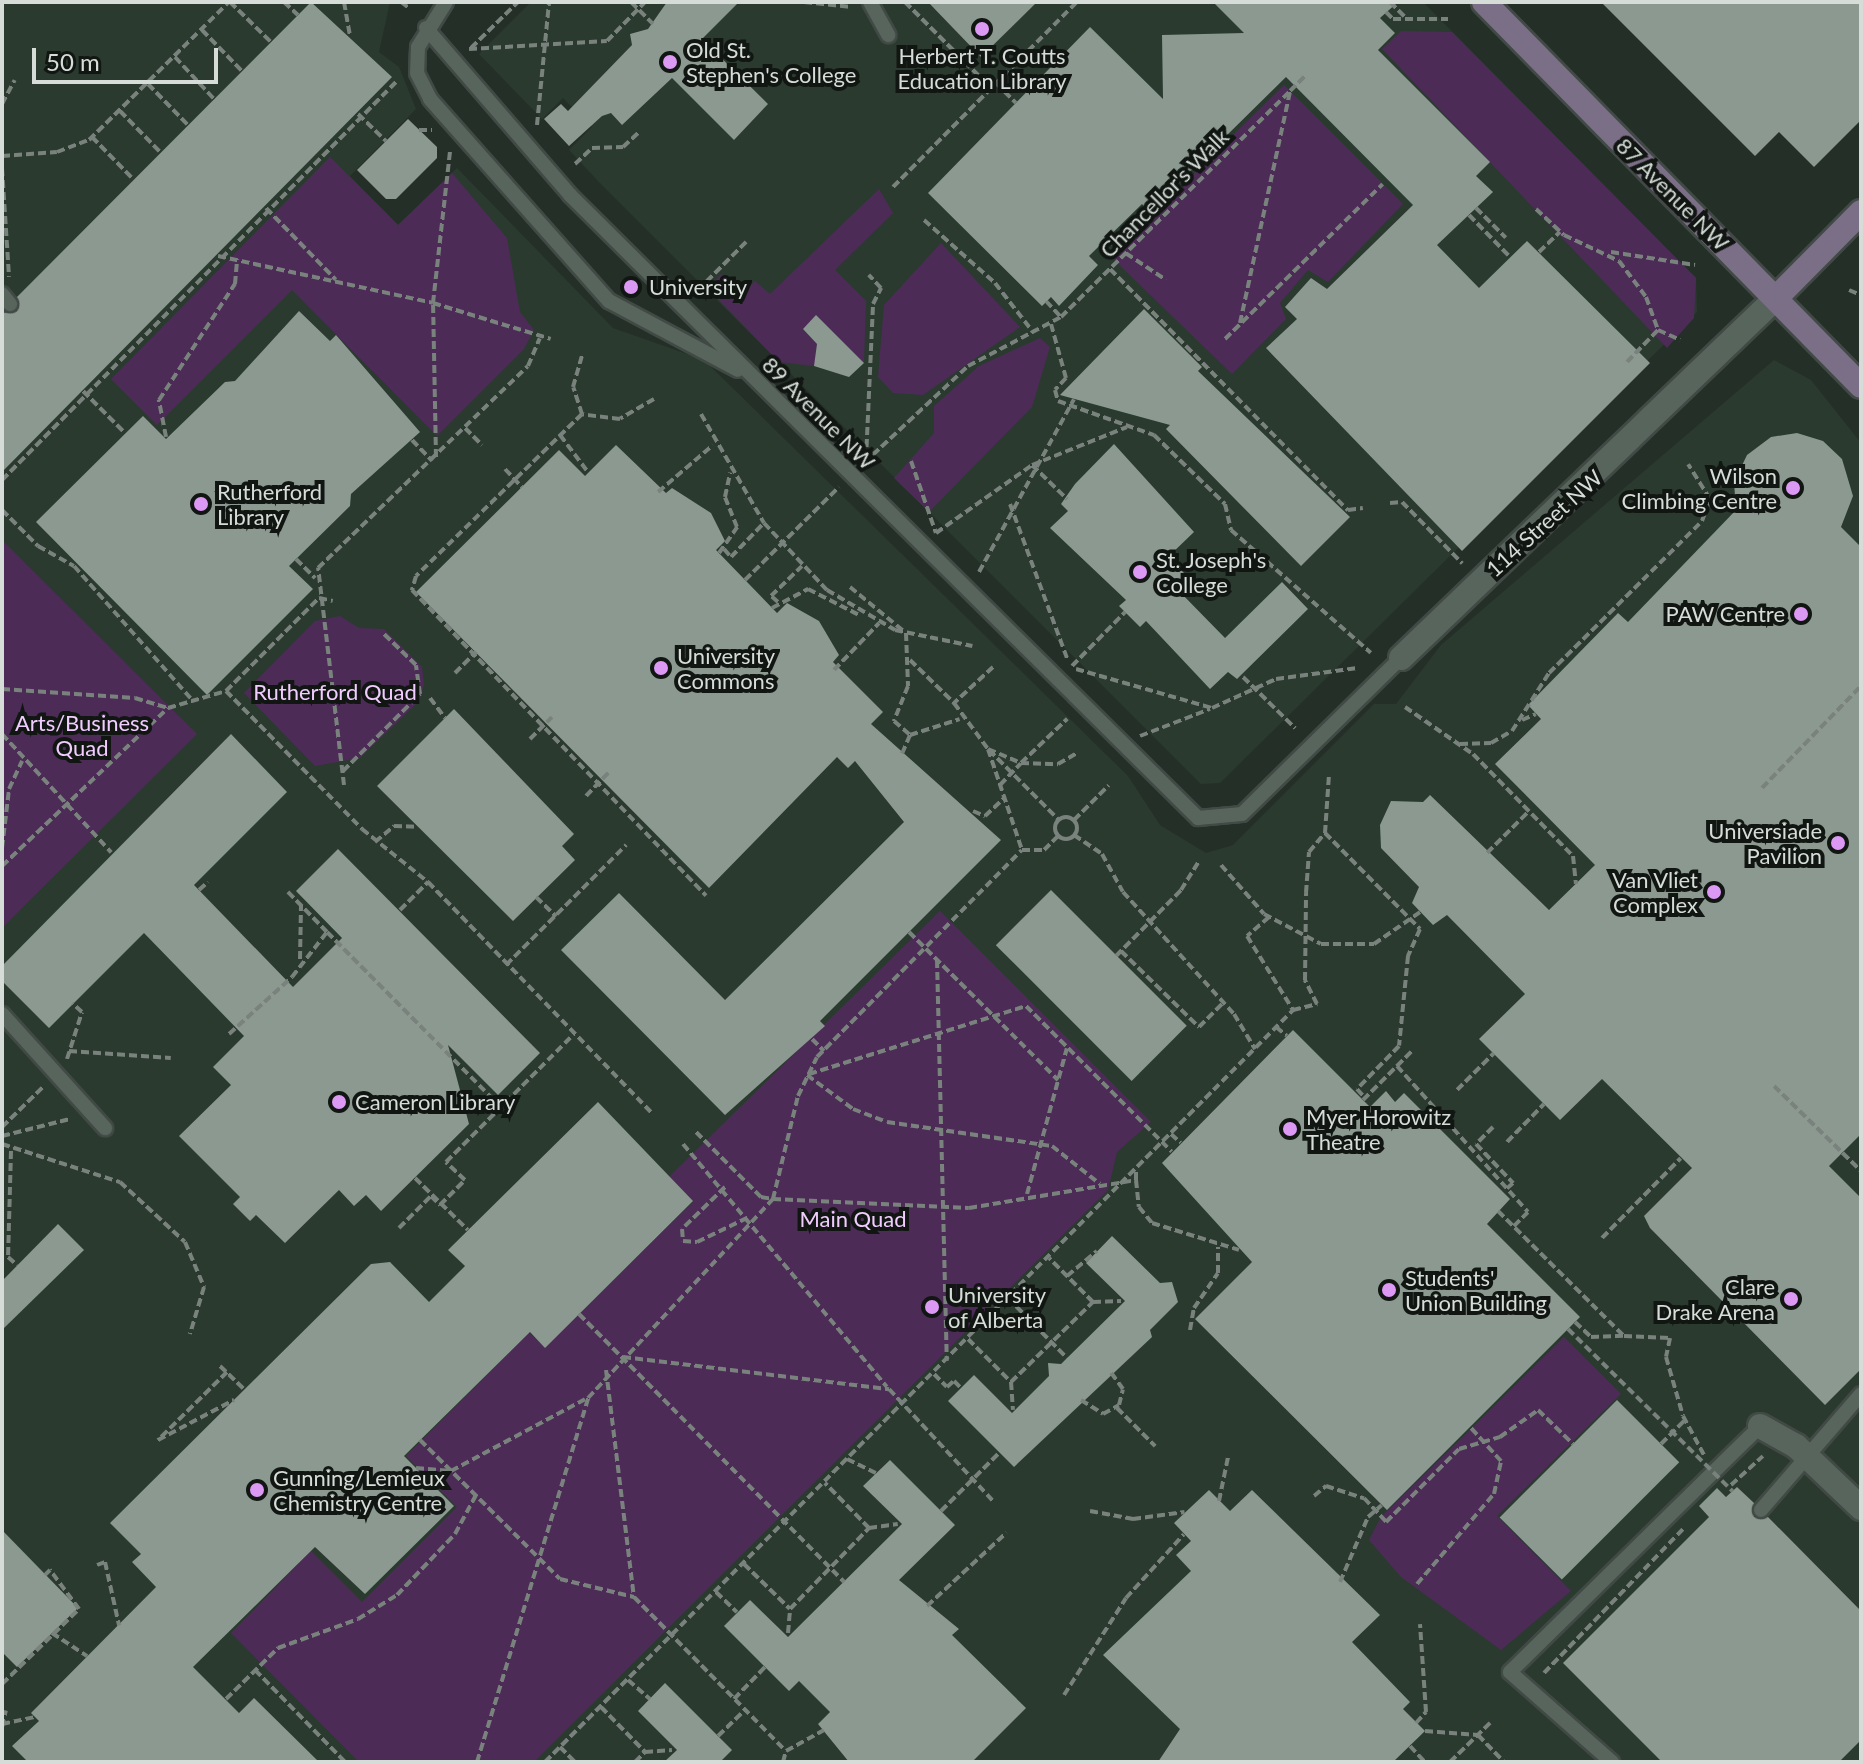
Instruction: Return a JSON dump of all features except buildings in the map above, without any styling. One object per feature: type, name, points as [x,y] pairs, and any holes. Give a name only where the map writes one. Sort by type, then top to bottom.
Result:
[{"type":"main road","name":"87 Avenue NW","points":[[1484,2],[1861,386]]},
{"type":"main road","name":"114 Street NW","points":[[1776,298],[1861,212]]},
{"type":"street","name":"114 Street NW","points":[[1401,658],[1513,548],[1593,481],[1776,298]]},
{"type":"street","points":[[1760,1426],[1809,1457],[1861,1508]]},
{"type":"lane","points":[[870,2],[888,35]]},
{"type":"lane","points":[[444,5],[426,28],[417,73],[451,125],[626,316],[749,375]]},
{"type":"lane","name":"89 Avenue NW","points":[[426,28],[542,166],[749,375],[1168,794],[1198,818],[1219,821]]},
{"type":"lane","name":"114 Street NW","points":[[1219,821],[1242,814],[1401,658]]},
{"type":"lane","points":[[2,1014],[105,1128]]},
{"type":"lane","points":[[1761,1510],[1861,1394]]},
{"type":"lane","points":[[1612,1762],[1510,1672],[1760,1426]]},
{"type":"path","points":[[2,156],[57,152],[92,137],[230,2],[271,42]]},
{"type":"path","points":[[284,2],[298,15]]},
{"type":"path","points":[[344,2],[350,36]]},
{"type":"path","points":[[401,2],[409,8]]},
{"type":"path","points":[[469,49],[518,2]]},
{"type":"path","points":[[537,125],[549,2]]},
{"type":"path","points":[[631,2],[653,24]]},
{"type":"path","points":[[462,44],[469,49],[607,41],[645,2]]},
{"type":"path","points":[[804,2],[854,7]]},
{"type":"path","points":[[905,2],[991,88]]},
{"type":"path","points":[[893,187],[1077,2]]},
{"type":"path","points":[[1390,2],[1407,19]]},
{"type":"path","points":[[1386,12],[1407,19],[1448,19]]},
{"type":"path","points":[[202,30],[242,71]]},
{"type":"path","points":[[175,57],[214,99]]},
{"type":"path","name":"Chancellor's Walk","points":[[869,275],[881,288],[873,304],[864,463],[968,366],[1061,317],[1305,76]]},
{"type":"path","points":[[2,104],[15,80]]},
{"type":"path","points":[[2,480],[396,82]]},
{"type":"path","points":[[996,83],[1016,103]]},
{"type":"path","points":[[147,84],[188,125]]},
{"type":"path","points":[[1240,323],[1290,91]]},
{"type":"path","points":[[120,111],[161,153]]},
{"type":"path","points":[[358,114],[386,141]]},
{"type":"path","points":[[434,459],[433,303],[451,125]]},
{"type":"path","points":[[575,164],[592,148],[623,147],[638,133]]},
{"type":"path","points":[[92,137],[134,180]]},
{"type":"path","points":[[2,168],[6,299]]},
{"type":"path","points":[[1225,339],[1383,184]]},
{"type":"path","points":[[1476,208],[1506,238]]},
{"type":"path","points":[[1536,209],[1560,232],[1601,248],[1695,265]]},
{"type":"path","points":[[268,210],[338,282]]},
{"type":"path","points":[[1469,215],[1510,257]]},
{"type":"path","points":[[924,220],[995,283],[1033,332]]},
{"type":"path","points":[[1539,252],[1560,232]]},
{"type":"path","points":[[1106,240],[1123,256],[1166,280]]},
{"type":"path","points":[[698,290],[746,242]]},
{"type":"path","points":[[1601,248],[1639,286],[1658,330],[1680,340]]},
{"type":"path","points":[[218,256],[433,303],[551,339]]},
{"type":"path","points":[[166,437],[159,400],[235,284],[237,259]]},
{"type":"path","points":[[1110,269],[1348,510],[1363,508]]},
{"type":"path","points":[[1849,290],[1861,295]]},
{"type":"path","points":[[1046,301],[1061,317]]},
{"type":"path","points":[[1051,324],[1066,378],[1056,397],[1067,408]]},
{"type":"path","points":[[1627,362],[1658,330]]},
{"type":"path","points":[[315,578],[334,548],[434,459],[528,366],[540,338]]},
{"type":"path","points":[[582,355],[573,387],[582,414]]},
{"type":"path","points":[[83,391],[125,433]]},
{"type":"path","points":[[582,414],[620,419],[654,399]]},
{"type":"path","points":[[978,575],[1010,504],[1074,399]]},
{"type":"path","points":[[1067,408],[1083,405],[1159,439],[1225,504],[1231,530],[1371,653]]},
{"type":"path","points":[[582,414],[413,584],[419,602],[474,654],[706,895]]},
{"type":"path","points":[[701,414],[713,445],[730,473],[781,544],[802,566],[869,618]]},
{"type":"path","points":[[911,461],[936,533],[1032,465],[1100,432],[1130,427]]},
{"type":"path","points":[[465,428],[482,445]]},
{"type":"path","points":[[560,435],[588,472]]},
{"type":"path","points":[[412,440],[434,459]]},
{"type":"path","points":[[658,492],[713,445]]},
{"type":"path","points":[[1522,720],[1521,709],[1549,673],[1706,515],[1708,494],[1688,464]]},
{"type":"path","points":[[1032,465],[1067,499]]},
{"type":"path","points":[[505,469],[522,487]]},
{"type":"path","points":[[730,473],[725,497],[738,520],[722,551],[731,557],[764,523]]},
{"type":"path","points":[[745,580],[839,487]]},
{"type":"path","points":[[1390,503],[1402,502],[1462,563]]},
{"type":"path","points":[[1010,504],[1070,667]]},
{"type":"path","points":[[2,510],[38,546],[74,566],[193,701]]},
{"type":"path","points":[[296,559],[315,578],[344,785]]},
{"type":"path","points":[[778,602],[771,596],[802,566]]},
{"type":"path","points":[[850,587],[906,633],[909,659],[894,721],[910,735]]},
{"type":"path","points":[[772,608],[778,602],[808,589],[906,633],[972,646]]},
{"type":"path","points":[[319,598],[333,601]]},
{"type":"path","points":[[2,866],[168,708],[226,691],[319,598]]},
{"type":"path","points":[[1070,667],[1125,612]]},
{"type":"path","points":[[834,670],[879,623]]},
{"type":"path","points":[[343,771],[420,694],[416,665],[383,633]]},
{"type":"path","points":[[455,673],[474,654]]},
{"type":"path","points":[[909,659],[954,703],[960,719],[1058,819],[1074,820]]},
{"type":"path","points":[[954,703],[993,667]]},
{"type":"path","points":[[1070,667],[1212,708]]},
{"type":"path","points":[[1139,737],[1254,688],[1357,668]]},
{"type":"path","points":[[1243,677],[1295,728]]},
{"type":"path","points":[[1762,788],[1861,686]]},
{"type":"path","points":[[2,689],[135,698],[168,708]]},
{"type":"path","points":[[226,691],[375,842],[428,882],[652,1113]]},
{"type":"path","points":[[430,698],[445,718]]},
{"type":"path","points":[[1405,707],[1460,744],[1573,856],[1576,884]]},
{"type":"path","points":[[1460,744],[1491,743],[1522,720],[1536,714]]},
{"type":"path","points":[[530,739],[552,717]]},
{"type":"path","points":[[902,754],[910,735],[960,719]]},
{"type":"path","points":[[1000,785],[1067,719]]},
{"type":"path","points":[[2,734],[22,761],[111,852]]},
{"type":"path","points":[[988,749],[1021,763],[1058,764],[1077,753]]},
{"type":"path","points":[[988,749],[1022,850]]},
{"type":"path","points":[[2,848],[9,789],[22,761]]},
{"type":"path","points":[[586,796],[608,773]]},
{"type":"path","points":[[545,1762],[1293,1010],[1317,1004],[1305,980],[1309,852],[1325,833],[1329,774]]},
{"type":"path","points":[[1074,835],[1074,820],[1109,785]]},
{"type":"path","points":[[973,811],[985,816],[1004,798]]},
{"type":"path","points":[[1487,853],[1529,811]]},
{"type":"path","points":[[1058,819],[1058,836]]},
{"type":"path","points":[[375,842],[394,826],[418,827]]},
{"type":"path","points":[[1325,833],[1420,929],[1408,956],[1399,1046],[1357,1089],[1364,1099],[1412,1051]]},
{"type":"path","points":[[477,1762],[534,1555],[588,1398],[606,1370],[754,1225],[773,1199],[807,1074],[824,1051],[1022,850],[1044,850],[1058,836],[1074,835],[1102,854],[1149,923],[1223,1003],[1255,1049]]},
{"type":"path","points":[[506,965],[626,845]]},
{"type":"path","points":[[1116,956],[1149,923],[1199,861]]},
{"type":"path","points":[[1221,865],[1269,917],[1308,940],[1357,949],[1420,912]]},
{"type":"path","points":[[686,875],[690,869]]},
{"type":"path","points":[[199,890],[208,882]]},
{"type":"path","points":[[400,910],[428,882]]},
{"type":"path","points":[[288,892],[500,1107]]},
{"type":"path","points":[[536,897],[556,916]]},
{"type":"path","points":[[300,961],[301,906]]},
{"type":"path","points":[[1269,917],[1247,936],[1293,1010]]},
{"type":"path","points":[[229,1034],[292,977],[300,961],[327,932]]},
{"type":"path","points":[[909,932],[1058,1080]]},
{"type":"path","points":[[1121,951],[1199,1027],[1223,1003]]},
{"type":"path","points":[[937,960],[938,1127],[944,1210],[947,1361]]},
{"type":"path","points":[[64,1067],[82,1012],[72,1003]]},
{"type":"path","points":[[807,1074],[1026,1006],[1172,1152]]},
{"type":"path","points":[[1276,1027],[1287,1036]]},
{"type":"path","points":[[399,1228],[431,1196],[440,1205],[465,1180],[446,1162],[574,1034]]},
{"type":"path","points":[[812,1039],[824,1051]]},
{"type":"path","points":[[1027,1194],[1067,1048]]},
{"type":"path","points":[[69,1051],[171,1058]]},
{"type":"path","points":[[1457,1090],[1494,1053]]},
{"type":"path","points":[[1397,1066],[1528,1212],[1514,1226]]},
{"type":"path","points":[[807,1074],[870,1116],[1041,1142],[1100,1184]]},
{"type":"path","points":[[2,1127],[47,1084]]},
{"type":"path","points":[[1774,1086],[1861,1171]]},
{"type":"path","points":[[1507,1142],[1544,1104]]},
{"type":"path","points":[[465,1109],[495,1112]]},
{"type":"path","points":[[2,1136],[92,1113]]},
{"type":"path","points":[[1493,1127],[1476,1144],[1513,1183],[1506,1189]]},
{"type":"path","points":[[696,1132],[761,1197],[773,1199],[944,1210],[1027,1194],[1136,1180]]},
{"type":"path","points":[[1171,1134],[1181,1143]]},
{"type":"path","points":[[2,1144],[11,1151],[120,1182],[185,1242],[204,1287],[190,1334]]},
{"type":"path","points":[[683,1144],[725,1187],[889,1389],[975,1477],[994,1502]]},
{"type":"path","points":[[11,1151],[8,1257],[17,1265]]},
{"type":"path","points":[[1602,1238],[1681,1158]]},
{"type":"path","points":[[1136,1169],[1139,1207],[1152,1223],[1218,1247],[1239,1250]]},
{"type":"path","points":[[415,1178],[468,1230]]},
{"type":"path","points":[[725,1187],[681,1239],[693,1244],[749,1217]]},
{"type":"path","points":[[1498,1211],[1624,1336]]},
{"type":"path","points":[[1190,1330],[1194,1308],[1218,1273],[1218,1247]]},
{"type":"path","points":[[1067,1276],[1097,1251]]},
{"type":"path","points":[[1049,1257],[1093,1302]]},
{"type":"path","points":[[1008,1298],[1067,1358]]},
{"type":"path","points":[[1011,1382],[1093,1302],[1121,1301]]},
{"type":"path","points":[[579,1314],[844,1582]]},
{"type":"path","points":[[1575,1322],[1591,1337],[1670,1338],[1666,1357],[1684,1421],[1704,1455]]},
{"type":"path","points":[[1568,1329],[1732,1491]]},
{"type":"path","points":[[968,1339],[1011,1382],[1013,1410]]},
{"type":"path","points":[[621,1357],[889,1389]]},
{"type":"path","points":[[220,1366],[245,1390]]},
{"type":"path","points":[[606,1370],[634,1597]]},
{"type":"path","points":[[1110,1371],[1123,1389],[1117,1407]]},
{"type":"path","points":[[227,1372],[158,1440],[234,1400]]},
{"type":"path","points":[[934,1374],[947,1387],[954,1381],[961,1388]]},
{"type":"path","points":[[416,1468],[451,1471],[588,1398]]},
{"type":"path","points":[[1081,1400],[1096,1413],[1117,1407]]},
{"type":"path","points":[[1117,1407],[1155,1446]]},
{"type":"path","points":[[1314,1496],[1326,1486],[1364,1498],[1386,1522],[1459,1449],[1483,1440],[1538,1410],[1573,1444]]},
{"type":"path","points":[[1661,1444],[1684,1421]]},
{"type":"path","points":[[1417,1584],[1494,1494],[1501,1461],[1471,1428]]},
{"type":"path","points":[[420,1440],[560,1579],[634,1597],[786,1751]]},
{"type":"path","points":[[941,1511],[999,1453]]},
{"type":"path","points":[[1715,1484],[1726,1489],[1763,1456],[1777,1460]]},
{"type":"path","points":[[1219,1501],[1228,1457]]},
{"type":"path","points":[[847,1459],[876,1473]]},
{"type":"path","points":[[824,1482],[869,1528]]},
{"type":"path","points":[[226,1699],[278,1648],[358,1619],[397,1595],[455,1534],[476,1495]]},
{"type":"path","points":[[1340,1582],[1368,1517],[1382,1505]]},
{"type":"path","points":[[1090,1511],[1133,1519],[1185,1512]]},
{"type":"path","points":[[1544,1673],[1682,1536],[1685,1513]]},
{"type":"path","points":[[788,1633],[790,1609],[829,1567],[869,1528],[898,1524]]},
{"type":"path","points":[[927,1606],[1006,1533]]},
{"type":"path","points":[[1064,1695],[1126,1598],[1184,1534]]},
{"type":"path","points":[[97,1565],[105,1562],[119,1625]]},
{"type":"path","points":[[744,1564],[790,1609]]},
{"type":"path","points":[[2,1684],[79,1609],[64,1584],[50,1570],[45,1575]]},
{"type":"path","points":[[716,1592],[737,1612]]},
{"type":"path","points":[[1416,1723],[1426,1712],[1420,1624]]},
{"type":"path","points":[[52,1633],[87,1656]]},
{"type":"path","points":[[734,1699],[765,1667]]},
{"type":"path","points":[[255,1670],[345,1762]]},
{"type":"path","points":[[628,1680],[650,1699]]},
{"type":"path","points":[[601,1707],[645,1752]]},
{"type":"path","points":[[6,1710],[2,1725],[34,1717]]},
{"type":"path","points":[[718,1736],[745,1710]]},
{"type":"path","points":[[1450,1762],[1490,1723]]},
{"type":"path","points":[[783,1762],[786,1751],[824,1730]]},
{"type":"path","points":[[1425,1731],[1478,1735],[1504,1762]]},
{"type":"path","points":[[1410,1746],[1425,1762]]},
{"type":"path","points":[[560,1747],[575,1762]]},
{"type":"path","points":[[635,1762],[645,1752],[672,1750]]},
{"type":"shaded area","name":"University of Alberta","points":[[2,2],[390,2],[379,52],[399,67],[416,109],[350,176],[398,225],[457,168],[613,328],[704,360],[1128,776],[1160,825],[1206,853],[1233,845],[1374,704],[1396,704],[1441,645],[1774,360],[1811,380],[1861,443],[1861,1762],[2,1762]]},
{"type":"shaded area","points":[[531,2],[1423,2],[1696,278],[1697,312],[1220,783],[1201,784],[569,150],[592,127],[563,98],[542,119],[479,54]]},
{"type":"green space","points":[[1401,31],[1452,32],[1696,278],[1694,318],[1667,348],[1382,49]]},
{"type":"green space","points":[[1284,85],[1403,204],[1328,282],[1308,270],[1280,303],[1286,319],[1232,374],[1110,256]]},
{"type":"green space","points":[[330,157],[398,225],[452,173],[507,238],[520,312],[534,330],[524,349],[437,436],[292,290],[157,425],[111,379]]},
{"type":"green space","points":[[879,189],[893,213],[835,270],[866,301],[864,363],[816,316],[803,329],[820,347],[814,366],[779,362],[707,288],[721,274],[741,294],[755,281],[770,294]]},
{"type":"green space","points":[[941,243],[1020,327],[923,395],[893,393],[878,377],[884,305]]},
{"type":"green space","points":[[1040,338],[1050,347],[1032,407],[929,512],[894,478],[934,433],[934,406],[979,366]]},
{"type":"green space","name":"Arts/Business Quad","points":[[2,540],[197,734],[2,928]]},
{"type":"green space","name":"Rutherford Quad","points":[[340,616],[359,628],[384,629],[422,667],[424,685],[419,701],[360,758],[315,766],[244,693],[315,621]]},
{"type":"green space","name":"Main Quad","points":[[940,911],[1151,1122],[1117,1152],[1108,1190],[534,1762],[359,1762],[231,1633],[311,1551],[362,1602],[457,1507],[406,1456],[529,1333],[545,1347],[693,1202],[669,1177]]},
{"type":"green space","points":[[1564,1337],[1621,1394],[1497,1516],[1571,1591],[1501,1650],[1401,1577],[1369,1540],[1381,1517]]},
{"type":"place","name":"Herbert T. Coutts Education Library","points":[[982,29]]},
{"type":"place","name":"Old St. Stephen's College","points":[[670,62]]},
{"type":"place","name":"University","points":[[631,287]]},
{"type":"place","name":"Wilson Climbing Centre","points":[[1793,488]]},
{"type":"place","name":"Rutherford Library","points":[[201,504]]},
{"type":"place","name":"St. Joseph's College","points":[[1140,572]]},
{"type":"place","name":"PAW Centre","points":[[1801,614]]},
{"type":"place","name":"University Commons","points":[[661,668]]},
{"type":"place","name":"Universiade Pavilion","points":[[1838,843]]},
{"type":"place","name":"Van Vliet Complex","points":[[1714,892]]},
{"type":"place","name":"Cameron Library","points":[[339,1102]]},
{"type":"place","name":"Myer Horowitz Theatre","points":[[1290,1129]]},
{"type":"place","name":"Students' Union Building","points":[[1389,1290]]},
{"type":"place","name":"Clare Drake Arena","points":[[1791,1299]]},
{"type":"place","name":"University of Alberta","points":[[932,1307]]},
{"type":"place","name":"Gunning/Lemieux Chemistry Centre","points":[[257,1490]]}]
